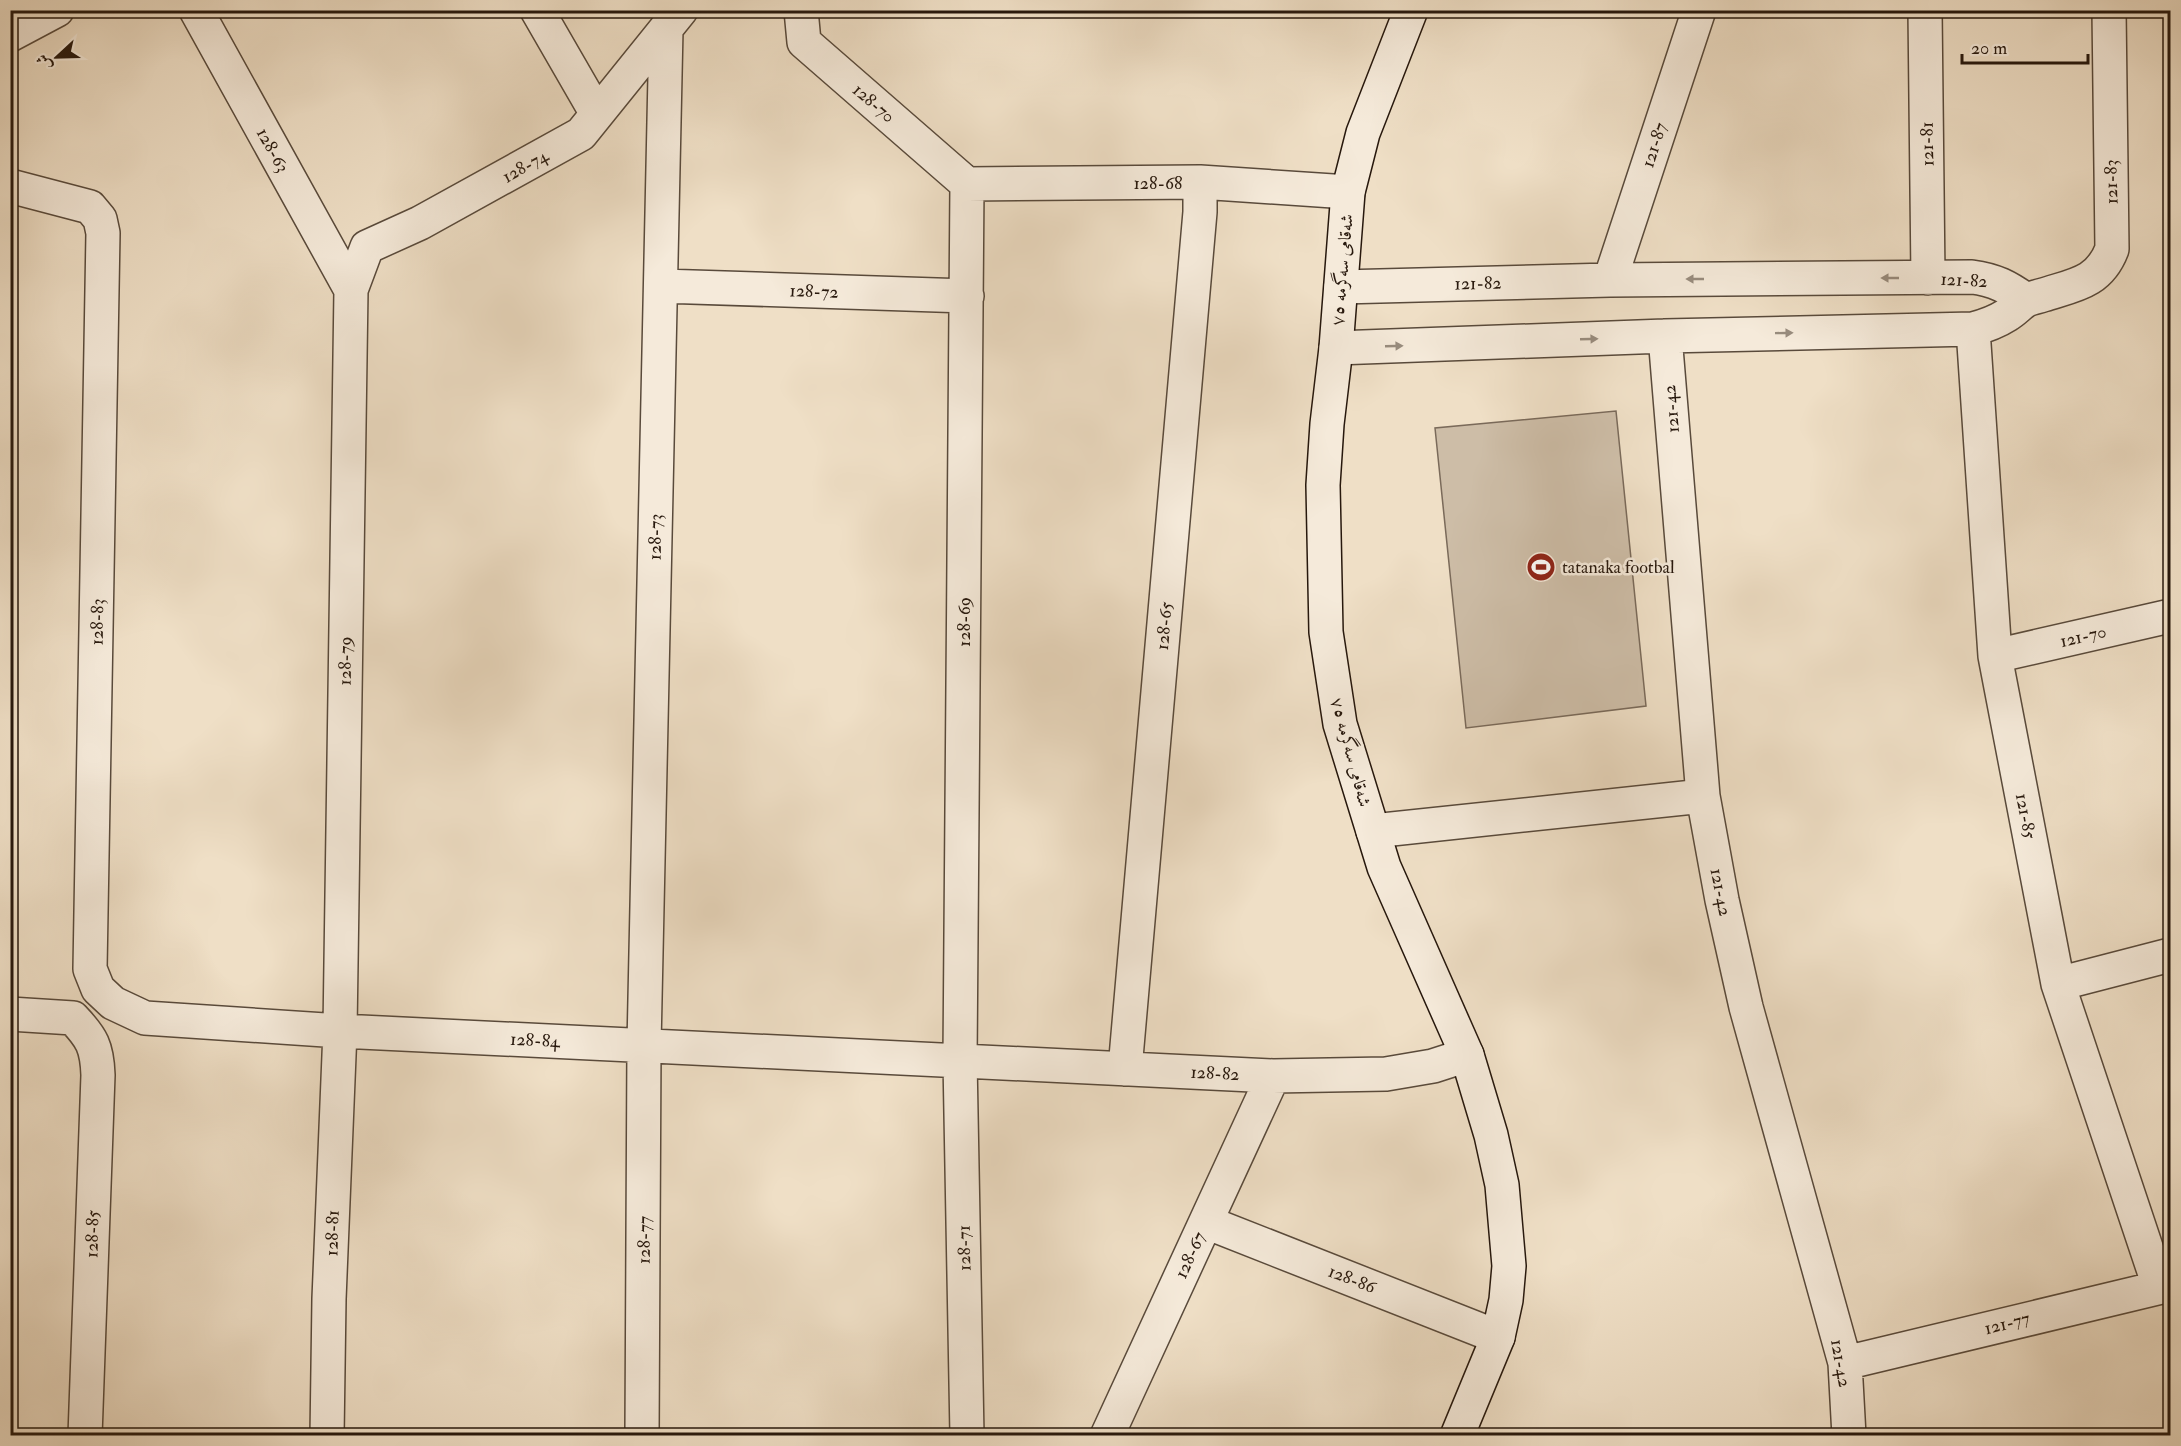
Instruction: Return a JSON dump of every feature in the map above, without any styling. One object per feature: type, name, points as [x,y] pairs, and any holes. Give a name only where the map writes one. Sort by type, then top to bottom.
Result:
[{"type":"street","points":[[10,35],[57,10]]},
{"type":"street","name":"128-63","points":[[196,10],[351,290]]},
{"type":"street","points":[[537,10],[597,114]]},
{"type":"street","name":"128-70","points":[[801,10],[804,42],[967,184]]},
{"type":"street","name":"شەقامی سەگرمە ٧٥","points":[[1411,10],[1363,133],[1348,192],[1323,485],[1326,632],[1340,724],[1384,867],[1467,1055],[1491,1135],[1502,1185],[1509,1266],[1506,1300],[1498,1337],[1456,1436]]},
{"type":"street","name":"121-87","points":[[1610,280],[1699,10]]},
{"type":"street","name":"121-81","points":[[1925,10],[1928,278]]},
{"type":"street","name":"121-83","points":[[2026,300],[2081,283],[2092,277],[2108,261],[2112,249],[2109,10]]},
{"type":"street","name":"128-74","points":[[351,290],[367,247],[420,223],[581,134],[673,20]]},
{"type":"street","name":"128-73","points":[[644,1045],[661,286],[673,20]]},
{"type":"street","name":"128-68","points":[[967,184],[1200,182],[1348,192]]},
{"type":"street","name":"128-65","points":[[1125,1069],[1199,224],[1200,182]]},
{"type":"street","name":"128-69","points":[[960,1060],[967,184]]},
{"type":"street","name":"128-83","points":[[10,186],[90,207],[100,219],[103,234],[90,969],[98,989],[113,1003]]},
{"type":"street","name":"121-82","points":[[1341,287],[1610,280],[1972,277],[1990,279],[2008,286],[2026,300]]},
{"type":"street","name":"128-72","points":[[661,286],[967,296]]},
{"type":"street","name":"128-79","points":[[340,1031],[351,290]]},
{"type":"street","points":[[1336,348],[1665,336],[1973,329],[1991,324],[2008,315],[2026,300]]},
{"type":"street","name":"121-85","points":[[1973,329],[1995,656],[2058,984],[2165,1285]]},
{"type":"street","name":"121-42","points":[[1665,336],[1703,796],[1722,900],[1746,1007],[1845,1363],[1849,1436]]},
{"type":"street","name":"121-70","points":[[1995,656],[2170,616]]},
{"type":"street","points":[[1373,831],[1703,796]]},
{"type":"street","points":[[2058,984],[2170,955]]},
{"type":"street","name":"128-84","points":[[113,1003],[145,1018],[340,1031],[960,1060]]},
{"type":"street","name":"128-85","points":[[10,1014],[73,1018],[89,1034],[97,1054],[85,1436]]},
{"type":"street","name":"128-81","points":[[327,1436],[329,1299],[340,1031]]},
{"type":"street","name":"128-77","points":[[642,1436],[644,1045]]},
{"type":"street","name":"128-82","points":[[960,1060],[1274,1076],[1386,1074],[1432,1066],[1467,1055]]},
{"type":"street","name":"128-71","points":[[960,1060],[967,1436]]},
{"type":"street","name":"128-67","points":[[1107,1436],[1274,1076]]},
{"type":"street","name":"128-86","points":[[1206,1222],[1498,1337]]},
{"type":"street","name":"121-77","points":[[1845,1363],[2165,1285]]},
{"type":"shaded area","name":"tatanaka footbal","points":[[1616,411],[1646,706],[1466,728],[1435,428]]},
{"type":"place","name":"tatanaka footbal","points":[[1541,567]]}]
